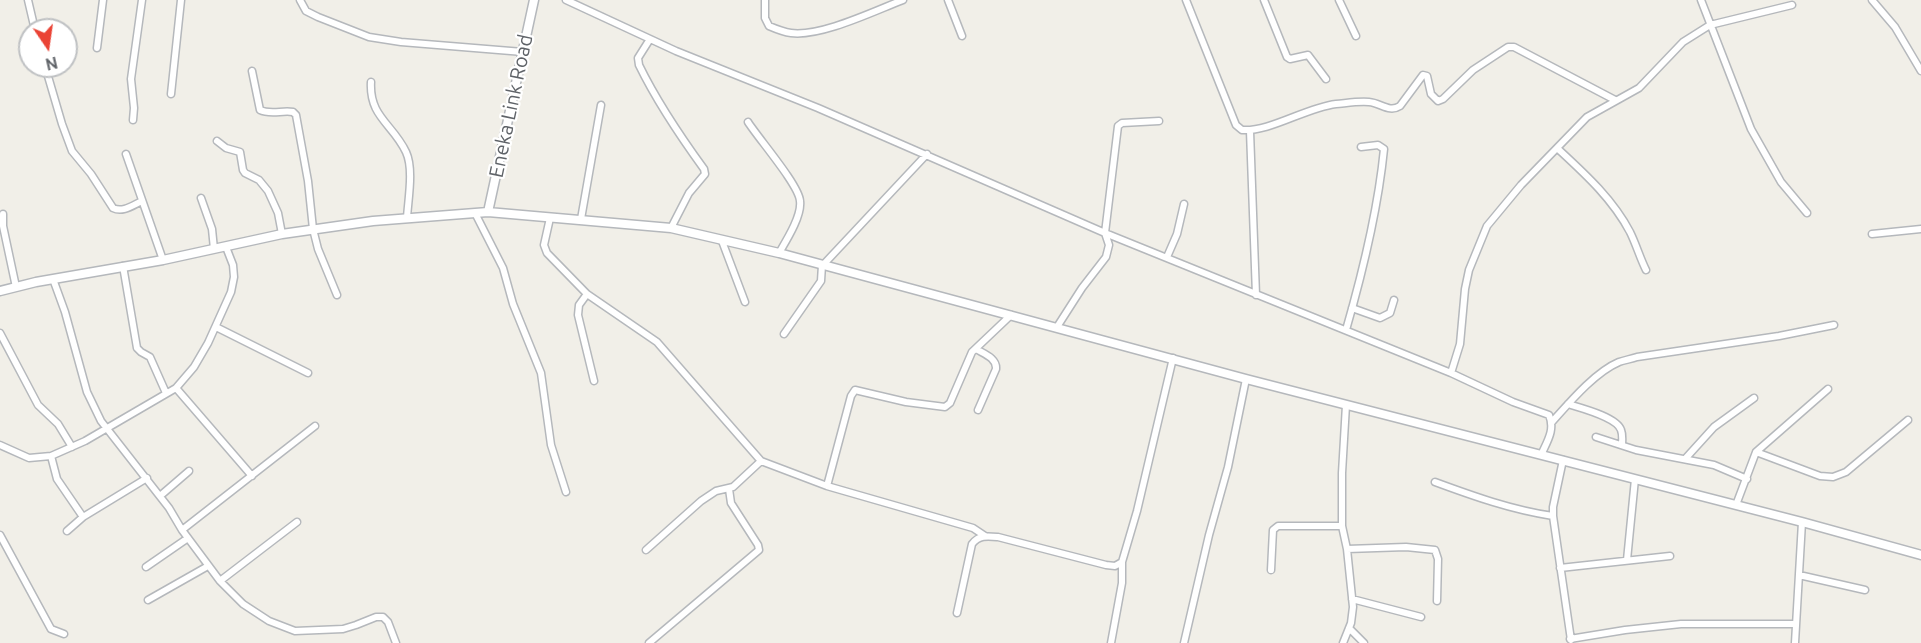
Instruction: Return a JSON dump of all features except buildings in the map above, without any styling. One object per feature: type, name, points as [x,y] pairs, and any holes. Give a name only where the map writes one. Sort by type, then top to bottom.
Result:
[{"type":"street","points":[[28,0],[32,18]]},
{"type":"street","points":[[97,48],[103,0]]},
{"type":"street","points":[[133,120],[131,79],[142,0]]},
{"type":"street","points":[[171,94],[181,0]]},
{"type":"street","points":[[300,0],[306,11],[369,37],[401,42],[523,51]]},
{"type":"street","name":"Eneka Link Road","points":[[488,212],[534,0]]},
{"type":"street","points":[[566,0],[650,39],[927,154],[1105,233],[1549,415],[1552,422],[1551,433],[1542,453]]},
{"type":"street","points":[[765,0],[765,18],[769,26],[792,34],[824,29],[903,0]]},
{"type":"street","points":[[948,0],[962,36]]},
{"type":"street","points":[[1186,0],[1236,125],[1242,130],[1250,131],[1276,124],[1319,107],[1367,102],[1395,109],[1400,106],[1423,75],[1426,76],[1432,96],[1438,101],[1443,99],[1473,70],[1508,47],[1514,47],[1615,100]]},
{"type":"street","points":[[1264,0],[1285,54],[1290,58],[1308,55],[1326,79]]},
{"type":"street","points":[[1339,0],[1356,36]]},
{"type":"street","points":[[1701,0],[1737,97],[1755,137],[1781,182],[1807,213]]},
{"type":"street","points":[[1872,0],[1894,27],[1921,71]]},
{"type":"street","points":[[1451,373],[1460,345],[1469,270],[1487,226],[1521,185],[1587,117],[1639,88],[1683,42],[1710,25],[1792,5]]},
{"type":"street","points":[[650,39],[638,58],[639,65],[705,174],[689,193],[671,228]]},
{"type":"street","points":[[252,71],[260,110],[264,112],[286,110],[296,115],[308,181],[313,229],[318,249],[337,295]]},
{"type":"street","points":[[49,78],[72,152],[91,174],[113,208],[124,209],[142,201]]},
{"type":"street","points":[[371,82],[370,94],[373,105],[407,153],[410,171],[406,218]]},
{"type":"street","points":[[581,219],[601,105]]},
{"type":"street","points":[[748,122],[794,186],[800,198],[800,207],[791,231],[778,253]]},
{"type":"street","points":[[1057,327],[1106,257],[1109,245],[1105,233],[1118,126],[1122,123],[1159,122]]},
{"type":"street","points":[[1250,131],[1256,295]]},
{"type":"street","points":[[217,141],[226,148],[240,152],[245,173],[264,184],[278,213],[282,234]]},
{"type":"street","points":[[1346,330],[1369,237],[1384,148],[1378,145],[1361,147]]},
{"type":"street","points":[[1557,148],[1591,179],[1612,205],[1630,231],[1646,270]]},
{"type":"street","points":[[126,154],[164,260]]},
{"type":"street","points":[[784,334],[821,281],[822,265],[927,154]]},
{"type":"street","points":[[201,198],[212,229],[214,249]]},
{"type":"street","points":[[1167,257],[1177,234],[1184,204]]},
{"type":"street","points":[[0,290],[164,260],[282,234],[406,218],[488,212],[671,228],[778,253],[1246,379],[1542,453],[1921,555]]},
{"type":"street","points":[[475,213],[503,268],[513,304],[541,373],[551,445],[566,492]]},
{"type":"street","points":[[3,214],[3,226],[16,287]]},
{"type":"street","points":[[550,218],[544,249],[587,294],[657,342],[761,461],[827,486],[973,528],[986,536]]},
{"type":"street","points":[[1872,234],[1921,229]]},
{"type":"street","points":[[722,241],[745,302]]},
{"type":"street","points":[[0,445],[29,458],[51,456],[72,447],[176,388],[194,367],[216,327],[231,292],[234,277],[233,265],[226,247]]},
{"type":"street","points":[[123,266],[137,348],[150,357],[166,393]]},
{"type":"street","points":[[53,279],[65,312],[87,392],[101,421],[147,478],[207,566],[220,581],[243,604],[269,621],[295,631],[343,628],[376,617],[383,617],[388,622],[396,643]]},
{"type":"street","points":[[587,294],[579,305],[578,315],[594,381]]},
{"type":"street","points":[[1352,308],[1380,318],[1390,313],[1394,300]]},
{"type":"street","points":[[827,486],[851,396],[855,390],[906,402],[945,407],[950,403],[964,366],[976,349],[1011,315]]},
{"type":"street","points":[[1552,422],[1568,404],[1617,363],[1834,325]]},
{"type":"street","points":[[216,327],[308,373]]},
{"type":"street","points":[[0,333],[38,405],[58,424],[72,447]]},
{"type":"street","points":[[976,349],[993,359],[996,364],[996,369],[978,410]]},
{"type":"street","points":[[1111,643],[1122,583],[1122,562],[1137,511],[1173,358]]},
{"type":"street","points":[[1184,643],[1209,535],[1228,467],[1246,379]]},
{"type":"street","points":[[176,388],[252,476]]},
{"type":"street","points":[[1736,505],[1756,452],[1828,389]]},
{"type":"street","points":[[1685,459],[1714,427],[1754,398]]},
{"type":"street","points":[[1568,404],[1617,423],[1621,429],[1622,445]]},
{"type":"street","points":[[1343,643],[1352,614],[1347,549],[1342,526],[1346,405]]},
{"type":"street","points":[[1756,452],[1820,476],[1833,477],[1846,472],[1908,420]]},
{"type":"street","points":[[182,530],[315,426]]},
{"type":"street","points":[[1596,437],[1659,455],[1714,465],[1747,479]]},
{"type":"street","points":[[51,456],[57,479],[83,517]]},
{"type":"street","points":[[1563,460],[1553,516],[1571,641],[1625,630],[1680,624],[1795,624]]},
{"type":"street","points":[[646,550],[700,501],[716,491],[729,489],[761,461]]},
{"type":"street","points":[[160,496],[189,471]]},
{"type":"street","points":[[67,531],[83,517],[147,478]]},
{"type":"street","points":[[1627,560],[1635,479]]},
{"type":"street","points":[[1435,482],[1496,503],[1553,516]]},
{"type":"street","points":[[649,643],[759,550],[731,503],[729,489]]},
{"type":"street","points":[[220,581],[297,522]]},
{"type":"street","points":[[1795,643],[1802,522]]},
{"type":"street","points":[[1271,570],[1273,530],[1278,526],[1342,526]]},
{"type":"street","points":[[0,535],[51,629],[64,634]]},
{"type":"street","points":[[957,613],[972,544],[976,538],[998,537],[1106,565],[1115,566],[1122,562]]},
{"type":"street","points":[[146,567],[188,538]]},
{"type":"street","points":[[1347,549],[1406,547],[1435,550],[1438,559],[1437,601]]},
{"type":"street","points":[[1560,568],[1670,556]]},
{"type":"street","points":[[148,600],[207,566]]},
{"type":"street","points":[[1798,575],[1865,590]]},
{"type":"street","points":[[1352,599],[1421,618]]},
{"type":"street","points":[[1349,628],[1364,643]]}]
